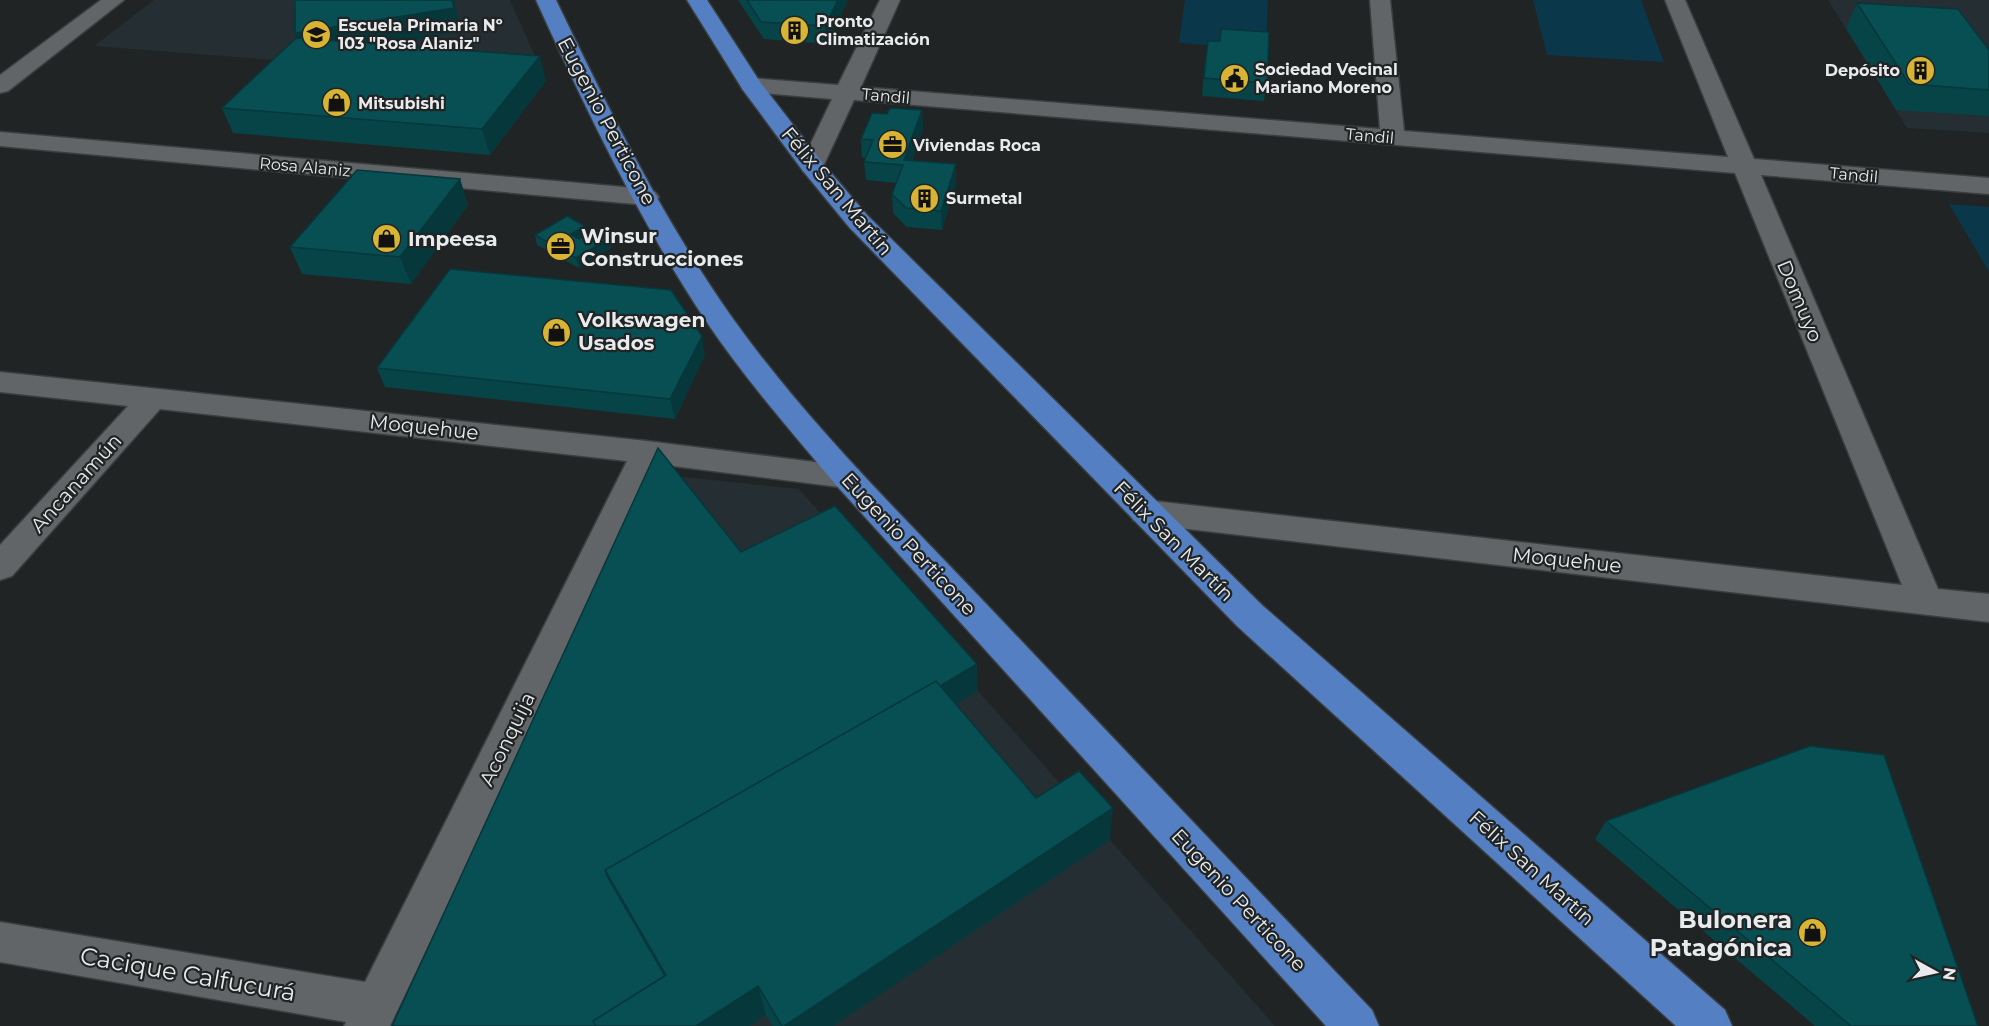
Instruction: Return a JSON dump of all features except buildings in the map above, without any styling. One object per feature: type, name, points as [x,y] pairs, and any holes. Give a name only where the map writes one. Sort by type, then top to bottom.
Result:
[{"type":"highway","name":"Eugenio Perticone","points":[[546,0],[594,103],[646,197],[719,318],[774,391],[847,477],[1356,1026]]},
{"type":"highway","name":"Félix San Martín","points":[[697,0],[751,85],[812,166],[889,254],[1258,624],[1709,1026]]},
{"type":"street","points":[[0,86],[114,0]]},
{"type":"street","points":[[812,166],[890,0]]},
{"type":"street","points":[[1380,0],[1393,137]]},
{"type":"street","name":"Domuyo","points":[[1675,0],[1926,601]]},
{"type":"street","name":"Tandil","points":[[751,85],[1989,186]]},
{"type":"street","name":"Rosa Alaniz","points":[[0,140],[646,197]]},
{"type":"street","name":"Moquehue","points":[[0,382],[647,452],[847,477]]},
{"type":"street","name":"Ancanamún","points":[[0,567],[153,398]]},
{"type":"street","name":"Aconquija","points":[[372,1016],[647,452]]},
{"type":"street","name":"Moquehue","points":[[1145,512],[1989,608]]},
{"type":"street","name":"Cacique Calfucurá","points":[[0,942],[372,1016]]},
{"type":"shaded area","name":"Escuela Primaria Nº 103 \"Rosa Alaniz\"","points":[[154,0],[510,0],[546,81],[94,46]]},
{"type":"shaded area","points":[[1185,0],[1268,0],[1266,50],[1179,43]]},
{"type":"shaded area","points":[[1533,0],[1641,0],[1664,62],[1547,55]]},
{"type":"shaded area","points":[[1828,0],[1989,0],[1989,133],[1907,128]]},
{"type":"shaded area","points":[[1949,204],[1989,207],[1989,272]]},
{"type":"shaded area","points":[[665,475],[799,489],[1275,1026],[419,1026]]},
{"type":"place","name":"Pronto Climatización","points":[[795,30]]},
{"type":"place","name":"Escuela Primaria Nº 103 \"Rosa Alaniz\"","points":[[317,34]]},
{"type":"place","name":"Depósito","points":[[1921,70]]},
{"type":"place","name":"Sociedad Vecinal Mariano Moreno","points":[[1234,78]]},
{"type":"place","name":"Mitsubishi","points":[[337,103]]},
{"type":"place","name":"Viviendas Roca","points":[[892,145]]},
{"type":"place","name":"Surmetal","points":[[925,198]]},
{"type":"place","name":"Impeesa","points":[[387,239]]},
{"type":"place","name":"Winsur Construcciones","points":[[560,247]]},
{"type":"place","name":"Volkswagen Usados","points":[[557,332]]},
{"type":"place","name":"Bulonera Patagónica","points":[[1813,933]]}]
